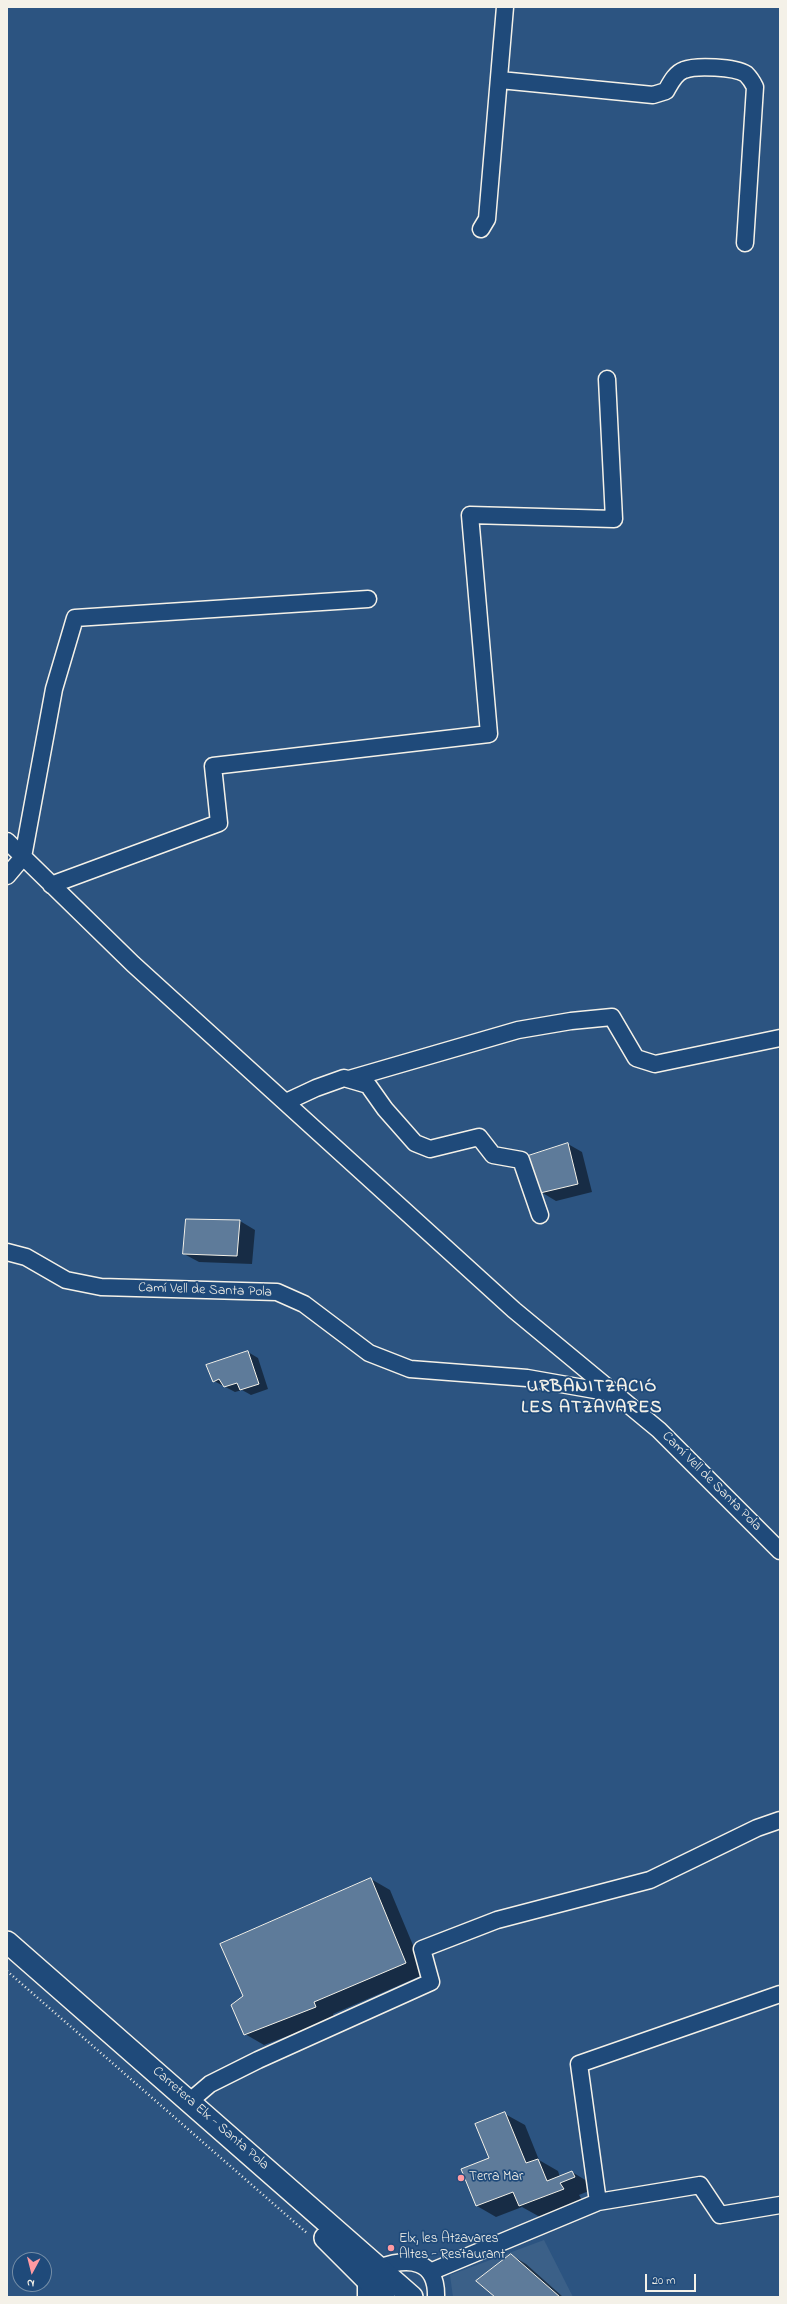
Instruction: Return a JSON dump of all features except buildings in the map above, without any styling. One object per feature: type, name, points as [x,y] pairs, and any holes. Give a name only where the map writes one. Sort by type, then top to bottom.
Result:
[{"type":"main road","name":"Carretera Elx - Santa Pola","points":[[7,1942],[190,2101],[384,2297]]},
{"type":"main road","name":"Carretera Elx - Santa Pola","points":[[7,1958],[342,2254],[370,2282],[412,2297]]},
{"type":"street","points":[[481,229],[487,219],[505,7]]},
{"type":"street","points":[[500,80],[653,95],[666,91],[673,79],[683,70],[699,67],[731,69],[746,74],[756,86],[745,243]]},
{"type":"street","points":[[50,885],[219,823],[213,766],[489,734],[470,515],[614,519],[607,379]]},
{"type":"street","points":[[7,876],[23,857],[54,689],[75,618],[368,599]]},
{"type":"street","points":[[7,841],[50,885],[133,964],[514,1310],[612,1393]]},
{"type":"street","points":[[349,1079],[518,1030],[571,1021],[612,1017],[636,1058],[655,1064],[780,1038]]},
{"type":"street","points":[[286,1102],[316,1088],[344,1078],[368,1085],[385,1109],[415,1143],[430,1149],[479,1137],[494,1155],[521,1160],[540,1215]]},
{"type":"street","name":"Camí Vell de Santa Pola","points":[[7,1252],[26,1257],[66,1280],[101,1287],[276,1292],[304,1304],[369,1353],[410,1369],[527,1378],[612,1393],[659,1430],[780,1551]]},
{"type":"street","points":[[190,2101],[210,2084],[258,2060],[431,1982],[422,1950],[433,1944],[497,1920],[650,1880],[757,1828],[780,1820]]},
{"type":"street","points":[[598,2202],[579,2064],[780,1994]]},
{"type":"street","points":[[430,2272],[598,2202],[700,2185],[720,2215],[780,2205]]},
{"type":"street","points":[[370,2282],[394,2262],[412,2261],[426,2267],[430,2272],[436,2288],[436,2297]]},
{"type":"path","points":[[7,1971],[314,2239]]},
{"type":"shaded area","points":[[544,2240],[573,2297],[453,2297],[450,2275]]},
{"type":"place","name":"Terra Mar","points":[[461,2178]]},
{"type":"place","name":"Elx, les Atzavares Altes - Restaurant","points":[[391,2248]]},
{"type":"district","name":"URBANITZACIÓ LES ATZAVARES","points":[[592,1398]]}]
